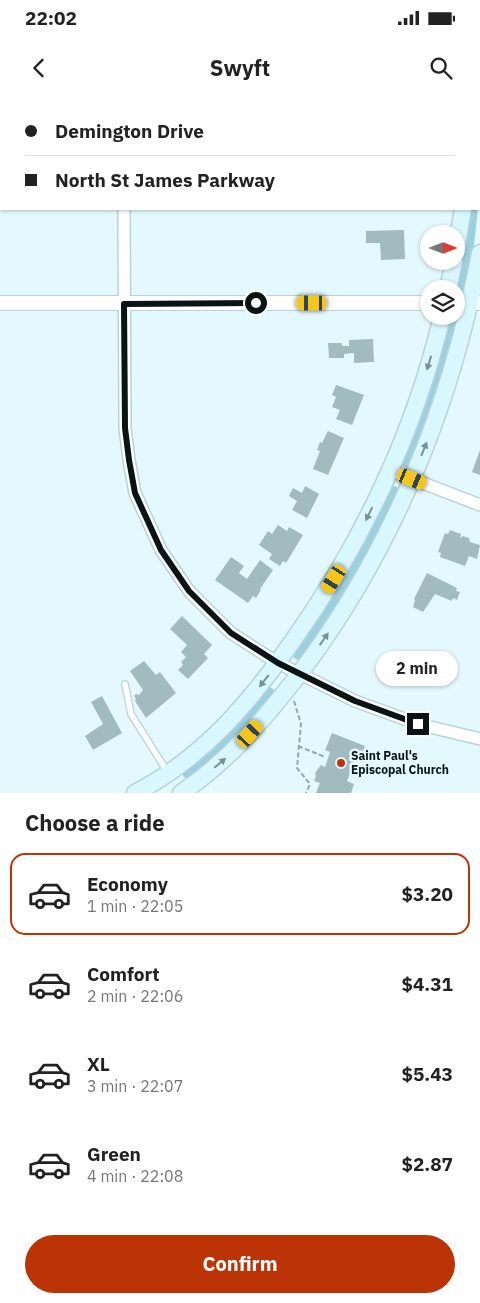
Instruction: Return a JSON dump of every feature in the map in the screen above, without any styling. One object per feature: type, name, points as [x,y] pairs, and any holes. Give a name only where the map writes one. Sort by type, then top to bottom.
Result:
[{"type":"main road","points":[[460,225],[463,210]]},
{"type":"main road","points":[[168,773],[181,793],[202,779],[227,757],[273,708],[328,633],[358,586],[388,530],[412,479],[434,423],[449,380],[480,253]]},
{"type":"main road","points":[[135,793],[193,755],[226,725],[278,663],[310,616],[341,567],[363,526],[389,470],[422,387],[439,325]]},
{"type":"street","points":[[124,210],[125,428],[135,493],[161,550],[189,591],[231,633],[278,663],[355,701],[391,715],[480,739]]},
{"type":"street","points":[[0,304],[420,303]]},
{"type":"street","points":[[389,470],[480,505]]},
{"type":"lane","points":[[125,684],[131,714],[168,773]]},
{"type":"path","points":[[294,701],[301,724],[297,768],[310,784],[306,793]]},
{"type":"path","points":[[298,746],[325,757]]},
{"type":"shaded area","points":[[469,210],[478,210],[474,247],[465,290],[465,280],[457,280],[458,270],[465,270],[465,232]]},
{"type":"shaded area","points":[[445,325],[461,325],[411,466],[402,466],[401,463]]},
{"type":"shaded area","points":[[392,485],[399,488],[400,492],[350,588],[300,661],[294,658],[293,655]]},
{"type":"shaded area","points":[[268,685],[278,693],[224,753],[187,779],[183,776],[183,772]]},
{"type":"building","points":[[404,230],[405,259],[381,260],[380,243],[366,243],[366,231]]},
{"type":"building","points":[[373,339],[374,362],[354,363],[354,353],[344,354],[344,358],[329,358],[328,343],[342,343],[342,346],[349,346],[349,340]]},
{"type":"building","points":[[336,385],[364,395],[352,425],[336,419],[340,410],[332,407],[336,397],[332,395]]},
{"type":"building","points":[[328,431],[344,438],[328,475],[313,469],[320,451],[317,450],[320,442],[322,443]]},
{"type":"building","points":[[480,450],[480,475],[472,472]]},
{"type":"building","points":[[305,486],[319,494],[307,518],[292,510],[297,501],[289,496],[293,488],[302,493]]},
{"type":"building","points":[[278,525],[287,531],[289,527],[303,535],[286,563],[283,561],[280,566],[269,559],[272,554],[259,545],[268,531],[272,534]]},
{"type":"building","points":[[450,530],[461,534],[460,538],[463,536],[469,538],[470,542],[480,545],[477,559],[469,556],[465,566],[440,557],[441,553],[438,552],[445,533],[448,534]]},
{"type":"building","points":[[231,557],[244,566],[239,573],[247,579],[260,560],[273,570],[256,598],[253,596],[248,603],[215,580]]},
{"type":"building","points":[[427,573],[457,588],[456,591],[460,592],[457,600],[453,598],[452,601],[435,594],[423,612],[413,607],[414,599]]},
{"type":"building","points":[[182,616],[212,645],[204,654],[208,658],[188,679],[178,670],[183,665],[181,662],[186,657],[181,652],[187,645],[170,629]]},
{"type":"building","points":[[144,661],[156,675],[160,672],[176,693],[146,718],[135,701],[134,696],[136,694],[139,695],[143,690],[130,671]]},
{"type":"building","points":[[102,696],[122,733],[93,750],[85,736],[103,724],[91,702]]},
{"type":"building","name":"Saint Paul's Episcopal Church","points":[[332,733],[365,746],[360,760],[356,759],[347,781],[354,784],[351,793],[316,793],[320,783],[314,781],[315,773],[321,765],[325,767],[330,752],[325,750]]},
{"type":"place","name":"Saint Paul's Episcopal Church","points":[[341,763]]},
{"type":"route","points":[[256,303],[124,304],[125,428],[135,493],[161,550],[189,591],[231,633],[278,663],[315,682],[355,701],[418,724]]}]
